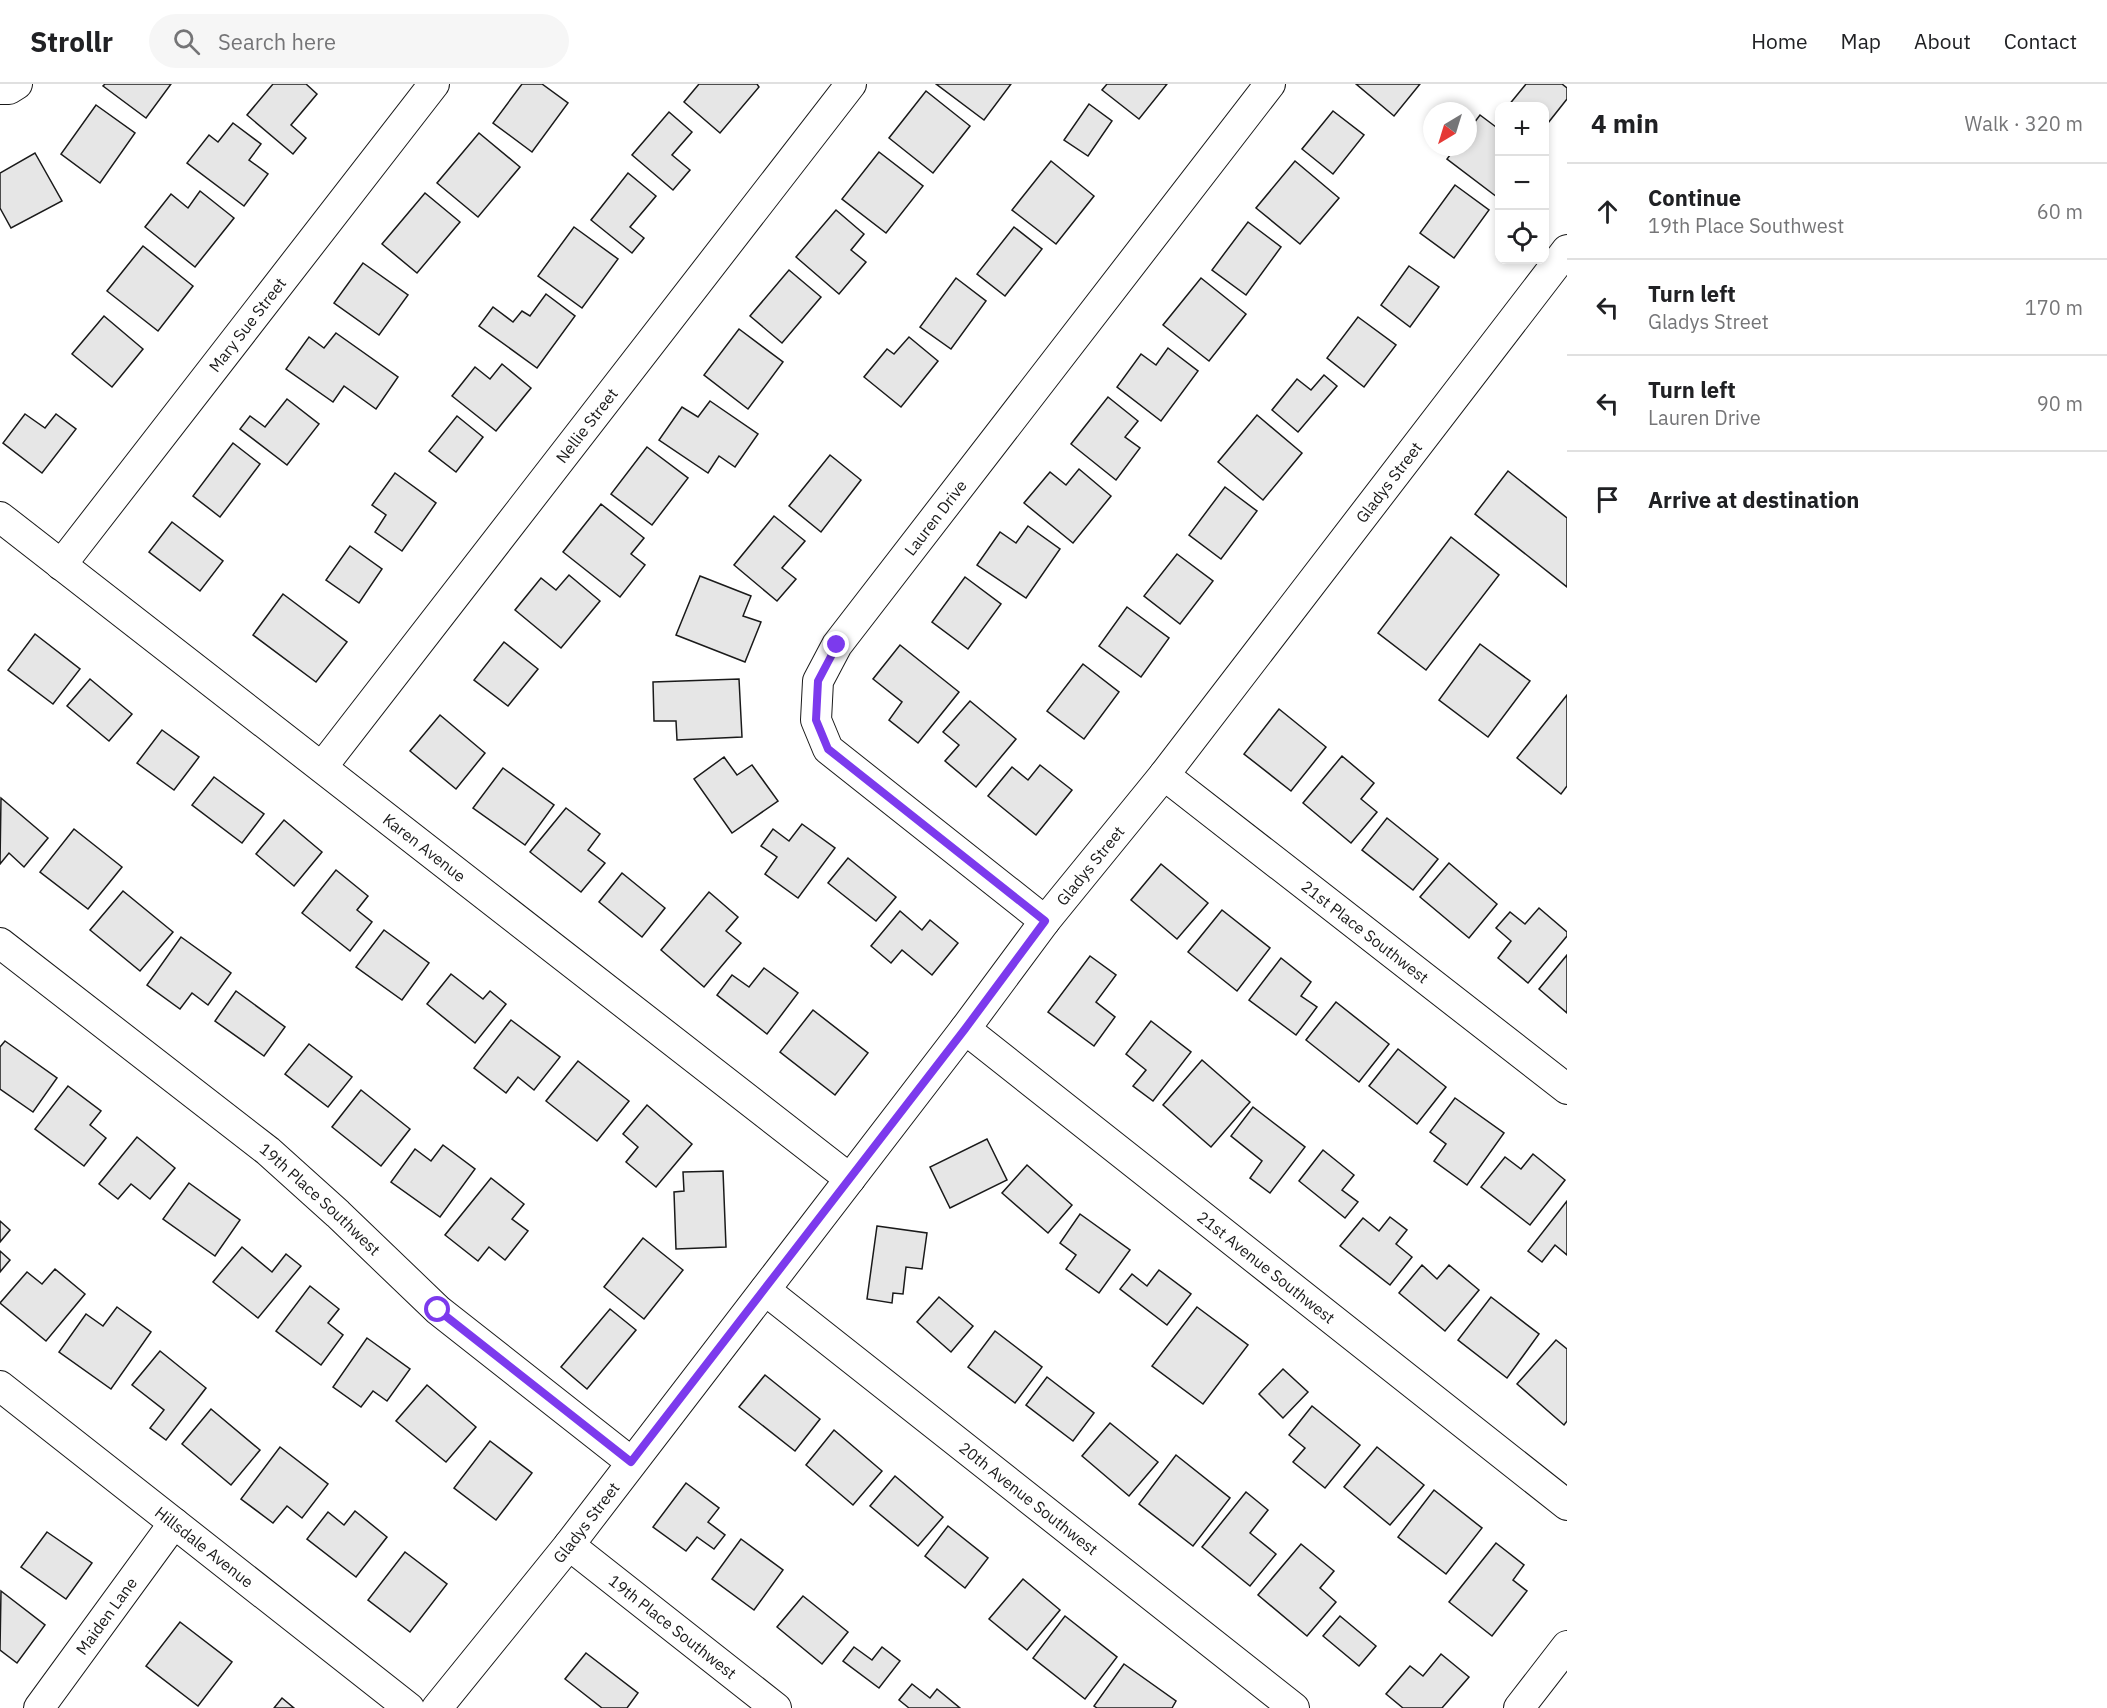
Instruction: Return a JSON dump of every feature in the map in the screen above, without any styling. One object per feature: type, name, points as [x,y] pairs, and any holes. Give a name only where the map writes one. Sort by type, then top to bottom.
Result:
[{"type":"street","name":"Mary Sue Street","points":[[61,565],[434,84]]},
{"type":"street","name":"Nellie Street","points":[[322,767],[851,84]]},
{"type":"street","name":"Lauren Drive","points":[[1045,921],[828,749],[816,720],[818,681],[837,645],[1270,84]]},
{"type":"street","name":"Gladys Street","points":[[436,1708],[569,1545],[965,1029],[1045,921],[1164,775],[1567,250]]},
{"type":"street","name":"Karen Avenue","points":[[0,517],[850,1179]]},
{"type":"street","name":"21st Place Southwest","points":[[1164,775],[1567,1089]]},
{"type":"street","name":"19th Place Southwest","points":[[0,943],[268,1151],[338,1214],[438,1310],[631,1462]]},
{"type":"street","name":"21st Avenue Southwest","points":[[965,1029],[1567,1505]]},
{"type":"street","name":"20th Avenue Southwest","points":[[765,1290],[1294,1708]]},
{"type":"street","name":"Hillsdale Avenue","points":[[0,1386],[409,1708]]},
{"type":"street","name":"Maiden Lane","points":[[39,1708],[174,1523]]},
{"type":"street","name":"19th Place Southwest","points":[[569,1545],[776,1708]]},
{"type":"street","points":[[1520,1708],[1567,1646]]},
{"type":"building","points":[[105,84],[171,84],[146,118],[103,86]]},
{"type":"building","points":[[273,84],[306,84],[317,94],[291,125],[306,138],[293,154],[247,115]]},
{"type":"building","points":[[522,84],[542,84],[568,103],[532,152],[493,123]]},
{"type":"building","points":[[699,84],[757,84],[759,87],[720,133],[684,102]]},
{"type":"building","points":[[936,84],[1011,84],[984,120]]},
{"type":"building","points":[[1107,84],[1167,84],[1139,119],[1102,90]]},
{"type":"building","points":[[1356,84],[1420,84],[1394,116]]},
{"type":"building","points":[[1526,84],[1562,84],[1567,88],[1567,99],[1549,122],[1549,102],[1511,102]]},
{"type":"building","points":[[926,91],[970,126],[933,173],[889,138]]},
{"type":"building","points":[[1089,104],[1112,121],[1088,156],[1064,140]]},
{"type":"building","points":[[96,105],[135,133],[100,183],[61,154]]},
{"type":"building","points":[[1333,111],[1364,135],[1333,174],[1302,149]]},
{"type":"building","points":[[669,112],[692,132],[672,155],[690,170],[673,190],[632,155]]},
{"type":"building","points":[[1480,115],[1495,126],[1495,195],[1447,159],[1449,156],[1477,156],[1477,119]]},
{"type":"building","points":[[233,123],[261,144],[249,160],[268,174],[244,206],[187,163],[209,135],[218,142]]},
{"type":"building","points":[[479,133],[520,167],[478,217],[437,183]]},
{"type":"building","points":[[879,152],[923,186],[886,233],[842,199]]},
{"type":"building","points":[[35,153],[62,201],[11,228],[0,208],[0,173]]},
{"type":"building","points":[[1051,161],[1094,196],[1056,244],[1012,210]]},
{"type":"building","points":[[1295,161],[1339,198],[1300,244],[1256,208]]},
{"type":"building","points":[[628,173],[656,196],[630,227],[644,238],[632,253],[591,220]]},
{"type":"building","points":[[1455,185],[1489,210],[1454,258],[1420,233]]},
{"type":"building","points":[[200,191],[234,218],[195,267],[145,227],[171,194],[188,208]]},
{"type":"building","points":[[425,193],[460,222],[417,273],[382,244]]},
{"type":"building","points":[[836,210],[864,234],[851,250],[866,262],[839,294],[796,257]]},
{"type":"building","points":[[1248,222],[1281,247],[1246,295],[1212,270]]},
{"type":"building","points":[[574,227],[618,259],[582,308],[538,276]]},
{"type":"building","points":[[1014,227],[1042,249],[1005,296],[977,274]]},
{"type":"building","points":[[143,246],[193,286],[158,331],[107,291]]},
{"type":"building","points":[[363,263],[408,295],[379,335],[334,303]]},
{"type":"building","points":[[1409,266],[1439,287],[1410,327],[1381,305]]},
{"type":"building","points":[[789,270],[821,297],[782,343],[750,316]]},
{"type":"building","points":[[956,278],[986,301],[951,349],[920,327]]},
{"type":"building","points":[[1201,278],[1246,314],[1209,361],[1163,325]]},
{"type":"building","points":[[546,294],[575,316],[537,368],[479,326],[493,307],[513,322],[522,311],[530,316]]},
{"type":"building","points":[[104,316],[143,349],[112,387],[72,354]]},
{"type":"building","points":[[1358,317],[1396,345],[1364,387],[1327,358]]},
{"type":"building","points":[[739,329],[783,362],[748,409],[704,375]]},
{"type":"building","points":[[336,333],[398,377],[376,409],[344,386],[333,402],[286,369],[309,337],[324,348]]},
{"type":"building","points":[[909,337],[938,361],[901,407],[864,377],[887,349],[894,354]]},
{"type":"building","points":[[1168,348],[1198,371],[1161,421],[1117,387],[1141,354],[1156,365]]},
{"type":"building","points":[[502,364],[531,388],[496,431],[452,396],[475,367],[490,379]]},
{"type":"building","points":[[1324,375],[1337,386],[1298,432],[1272,410],[1297,379],[1311,390]]},
{"type":"building","points":[[1108,397],[1138,421],[1125,437],[1140,448],[1116,480],[1071,444]]},
{"type":"building","points":[[287,399],[319,424],[287,465],[240,429],[250,416],[265,427]]},
{"type":"building","points":[[710,401],[758,434],[735,467],[719,456],[708,473],[659,440],[682,407],[698,417]]},
{"type":"building","points":[[25,414],[45,428],[56,414],[76,429],[42,473],[3,443]]},
{"type":"building","points":[[1257,415],[1302,453],[1263,500],[1218,462]]},
{"type":"building","points":[[457,416],[483,437],[456,472],[429,451]]},
{"type":"building","points":[[233,443],[260,464],[220,517],[193,496]]},
{"type":"building","points":[[647,447],[688,478],[652,525],[611,494]]},
{"type":"building","points":[[830,455],[861,480],[821,532],[789,506]]},
{"type":"building","points":[[1079,469],[1111,496],[1073,543],[1024,503],[1050,472],[1066,485]]},
{"type":"building","points":[[1508,471],[1567,518],[1567,587],[1475,514]]},
{"type":"building","points":[[395,473],[436,503],[402,551],[375,532],[386,515],[372,505]]},
{"type":"building","points":[[1225,487],[1257,511],[1221,559],[1189,535]]},
{"type":"building","points":[[601,504],[644,538],[631,554],[645,565],[620,597],[563,552]]},
{"type":"building","points":[[774,516],[805,541],[782,568],[796,579],[777,601],[734,565]]},
{"type":"building","points":[[172,522],[223,561],[200,591],[149,552]]},
{"type":"building","points":[[1028,526],[1060,549],[1026,598],[977,565],[1000,532],[1016,543]]},
{"type":"building","points":[[1451,537],[1499,575],[1426,670],[1378,633]]},
{"type":"building","points":[[350,546],[382,569],[359,603],[326,580]]},
{"type":"building","points":[[1177,554],[1213,581],[1180,624],[1144,596]]},
{"type":"building","points":[[569,575],[600,601],[561,648],[515,610],[541,578],[556,590]]},
{"type":"building","points":[[700,576],[751,596],[743,616],[761,622],[745,662],[676,635]]},
{"type":"building","points":[[965,577],[1001,604],[968,649],[932,622]]},
{"type":"building","points":[[283,594],[347,642],[316,682],[253,635]]},
{"type":"building","points":[[1127,607],[1169,638],[1141,677],[1099,646]]},
{"type":"building","points":[[35,634],[80,669],[53,704],[8,670]]},
{"type":"building","points":[[504,642],[538,669],[508,706],[474,680]]},
{"type":"building","points":[[1480,644],[1530,681],[1488,737],[1439,700]]},
{"type":"building","points":[[900,645],[959,692],[918,743],[889,720],[902,702],[873,679]]},
{"type":"building","points":[[1083,664],[1119,692],[1084,739],[1047,711]]},
{"type":"building","points":[[90,679],[132,714],[109,741],[67,706]]},
{"type":"building","points":[[739,679],[742,737],[677,740],[676,721],[654,721],[653,682]]},
{"type":"building","points":[[1567,695],[1567,786],[1561,794],[1517,758]]},
{"type":"building","points":[[970,701],[1016,739],[976,787],[945,761],[959,745],[943,732]]},
{"type":"building","points":[[1279,709],[1326,747],[1291,791],[1244,754]]},
{"type":"building","points":[[440,715],[485,753],[456,789],[410,751]]},
{"type":"building","points":[[162,730],[199,757],[174,790],[137,763]]},
{"type":"building","points":[[1342,756],[1374,783],[1361,799],[1377,812],[1351,843],[1303,803]]},
{"type":"building","points":[[724,757],[737,775],[752,765],[778,801],[732,833],[694,779]]},
{"type":"building","points":[[1040,765],[1072,790],[1036,835],[988,796],[1012,767],[1028,780]]},
{"type":"building","points":[[503,768],[554,805],[525,845],[473,808]]},
{"type":"building","points":[[214,777],[264,814],[242,843],[192,805]]},
{"type":"building","points":[[1,798],[48,838],[24,867],[9,853],[0,864]]},
{"type":"building","points":[[566,808],[600,834],[588,850],[605,863],[581,892],[530,852]]},
{"type":"building","points":[[1387,818],[1438,859],[1413,890],[1362,850]]},
{"type":"building","points":[[284,820],[322,852],[294,886],[256,854]]},
{"type":"building","points":[[802,824],[835,848],[798,898],[765,874],[777,857],[761,846],[773,829],[789,841]]},
{"type":"building","points":[[74,829],[122,867],[88,909],[40,872]]},
{"type":"building","points":[[848,858],[896,897],[876,921],[828,883]]},
{"type":"building","points":[[1449,863],[1497,904],[1469,938],[1420,897]]},
{"type":"building","points":[[1161,864],[1208,903],[1177,939],[1131,900]]},
{"type":"building","points":[[336,870],[368,896],[357,910],[372,922],[350,951],[302,913]]},
{"type":"building","points":[[622,873],[665,908],[642,937],[599,902]]},
{"type":"building","points":[[123,891],[173,932],[140,971],[90,930]]},
{"type":"building","points":[[709,892],[738,917],[726,931],[741,943],[704,987],[661,950]]},
{"type":"building","points":[[1539,908],[1567,932],[1567,936],[1528,983],[1498,958],[1511,941],[1496,928],[1510,912],[1525,924]]},
{"type":"building","points":[[1222,910],[1270,948],[1237,991],[1188,952]]},
{"type":"building","points":[[900,911],[922,930],[930,920],[958,943],[932,975],[902,950],[891,963],[871,946]]},
{"type":"building","points":[[384,930],[429,963],[402,1000],[356,967]]},
{"type":"building","points":[[181,937],[231,973],[208,1005],[192,993],[180,1009],[147,985]]},
{"type":"building","points":[[1567,955],[1567,1013],[1539,989]]},
{"type":"building","points":[[1090,956],[1116,975],[1096,1002],[1115,1017],[1094,1046],[1048,1012]]},
{"type":"building","points":[[1281,958],[1311,982],[1301,996],[1317,1007],[1296,1035],[1249,1000]]},
{"type":"building","points":[[764,968],[798,993],[767,1034],[717,995],[732,975],[749,987]]},
{"type":"building","points":[[451,974],[483,999],[490,991],[506,1004],[475,1043],[427,1004]]},
{"type":"building","points":[[236,991],[285,1027],[264,1056],[215,1021]]},
{"type":"building","points":[[1336,1002],[1389,1044],[1359,1082],[1306,1040]]},
{"type":"building","points":[[813,1010],[868,1053],[835,1095],[780,1052]]},
{"type":"building","points":[[511,1020],[560,1057],[534,1090],[518,1077],[506,1093],[474,1068]]},
{"type":"building","points":[[1151,1021],[1191,1052],[1153,1101],[1133,1086],[1146,1070],[1126,1054]]},
{"type":"building","points":[[5,1041],[57,1078],[33,1112],[0,1089],[0,1047]]},
{"type":"building","points":[[309,1044],[352,1077],[328,1107],[285,1074]]},
{"type":"building","points":[[1398,1049],[1446,1087],[1417,1124],[1369,1086]]},
{"type":"building","points":[[1202,1060],[1250,1102],[1211,1147],[1163,1105]]},
{"type":"building","points":[[578,1061],[629,1101],[597,1141],[546,1101]]},
{"type":"building","points":[[68,1086],[101,1111],[90,1125],[106,1138],[84,1166],[35,1129]]},
{"type":"building","points":[[361,1090],[410,1129],[381,1166],[332,1127]]},
{"type":"building","points":[[1455,1098],[1504,1133],[1467,1185],[1434,1161],[1446,1144],[1430,1132]]},
{"type":"building","points":[[647,1105],[692,1144],[656,1187],[626,1162],[638,1147],[623,1134]]},
{"type":"building","points":[[1253,1107],[1305,1147],[1270,1193],[1250,1178],[1262,1161],[1231,1136]]},
{"type":"building","points":[[137,1137],[175,1168],[150,1199],[131,1184],[118,1199],[99,1184]]},
{"type":"building","points":[[987,1139],[1007,1180],[950,1208],[930,1167]]},
{"type":"building","points":[[443,1145],[475,1169],[440,1217],[391,1182],[415,1149],[431,1161]]},
{"type":"building","points":[[1323,1150],[1354,1175],[1342,1190],[1358,1202],[1345,1218],[1299,1181]]},
{"type":"building","points":[[1533,1154],[1565,1180],[1530,1225],[1481,1187],[1505,1157],[1521,1169]]},
{"type":"building","points":[[1027,1165],[1072,1205],[1048,1233],[1002,1193]]},
{"type":"building","points":[[723,1171],[726,1247],[676,1249],[674,1192],[684,1191],[683,1172]]},
{"type":"building","points":[[491,1178],[524,1204],[512,1219],[528,1231],[505,1260],[489,1247],[478,1261],[445,1235]]},
{"type":"building","points":[[189,1183],[240,1220],[215,1256],[163,1219]]},
{"type":"building","points":[[1567,1201],[1567,1255],[1555,1245],[1542,1262],[1528,1251]]},
{"type":"building","points":[[1080,1214],[1130,1250],[1099,1293],[1066,1269],[1076,1255],[1060,1243]]},
{"type":"building","points":[[1390,1217],[1407,1230],[1396,1244],[1412,1257],[1390,1285],[1340,1246],[1363,1218],[1379,1231]]},
{"type":"building","points":[[0,1221],[10,1230],[0,1242]]},
{"type":"building","points":[[877,1226],[927,1233],[922,1269],[906,1267],[903,1294],[893,1293],[892,1303],[867,1299]]},
{"type":"building","points":[[643,1238],[683,1270],[644,1319],[604,1287]]},
{"type":"building","points":[[242,1247],[272,1272],[286,1254],[301,1266],[258,1318],[213,1282]]},
{"type":"building","points":[[0,1251],[10,1260],[0,1272]]},
{"type":"building","points":[[1422,1265],[1437,1279],[1449,1265],[1479,1290],[1445,1331],[1399,1293]]},
{"type":"building","points":[[55,1269],[85,1294],[46,1341],[0,1303],[27,1272],[42,1284]]},
{"type":"building","points":[[1159,1270],[1191,1294],[1167,1325],[1120,1289],[1132,1274],[1147,1286]]},
{"type":"building","points":[[310,1286],[339,1309],[328,1323],[343,1335],[321,1365],[276,1331]]},
{"type":"building","points":[[939,1297],[973,1326],[951,1352],[917,1322]]},
{"type":"building","points":[[1491,1297],[1539,1334],[1507,1378],[1458,1340]]},
{"type":"building","points":[[117,1307],[151,1332],[111,1389],[59,1352],[86,1314],[103,1326]]},
{"type":"building","points":[[1197,1307],[1248,1345],[1203,1404],[1152,1366]]},
{"type":"building","points":[[610,1309],[636,1330],[587,1389],[561,1367]]},
{"type":"building","points":[[995,1331],[1042,1367],[1015,1403],[968,1367]]},
{"type":"building","points":[[367,1338],[410,1369],[387,1401],[373,1391],[361,1407],[333,1387]]},
{"type":"building","points":[[1556,1340],[1567,1349],[1567,1421],[1564,1425],[1517,1384]]},
{"type":"building","points":[[160,1351],[206,1388],[166,1440],[150,1428],[164,1410],[132,1385]]},
{"type":"building","points":[[1283,1369],[1308,1392],[1283,1418],[1259,1394]]},
{"type":"building","points":[[765,1375],[820,1419],[795,1451],[739,1407]]},
{"type":"building","points":[[1047,1377],[1094,1413],[1073,1441],[1026,1405]]},
{"type":"building","points":[[427,1385],[476,1427],[446,1462],[396,1421]]},
{"type":"building","points":[[1312,1406],[1360,1445],[1325,1488],[1293,1462],[1305,1448],[1289,1435]]},
{"type":"building","points":[[211,1409],[260,1450],[231,1485],[182,1444]]},
{"type":"building","points":[[1110,1423],[1158,1462],[1129,1496],[1082,1456]]},
{"type":"building","points":[[834,1430],[882,1471],[853,1505],[806,1465]]},
{"type":"building","points":[[490,1441],[532,1473],[496,1520],[454,1488]]},
{"type":"building","points":[[280,1447],[328,1484],[302,1518],[287,1506],[273,1523],[241,1499]]},
{"type":"building","points":[[1377,1447],[1424,1485],[1390,1525],[1344,1487]]},
{"type":"building","points":[[1176,1455],[1230,1498],[1193,1546],[1139,1504]]},
{"type":"building","points":[[895,1476],[943,1517],[918,1546],[870,1506]]},
{"type":"building","points":[[686,1483],[719,1508],[708,1522],[725,1535],[714,1549],[697,1537],[686,1551],[653,1527]]},
{"type":"building","points":[[1434,1490],[1482,1528],[1446,1574],[1398,1537]]},
{"type":"building","points":[[1246,1492],[1268,1510],[1250,1533],[1276,1554],[1250,1586],[1202,1547]]},
{"type":"building","points":[[355,1511],[387,1537],[356,1577],[307,1539],[328,1512],[344,1525]]},
{"type":"building","points":[[948,1526],[988,1558],[965,1588],[925,1556]]},
{"type":"building","points":[[47,1532],[92,1563],[66,1599],[21,1567]]},
{"type":"building","points":[[741,1539],[783,1570],[754,1610],[712,1579]]},
{"type":"building","points":[[1496,1543],[1524,1565],[1513,1580],[1527,1591],[1492,1636],[1449,1602]]},
{"type":"building","points":[[1301,1544],[1334,1571],[1320,1588],[1336,1602],[1307,1636],[1258,1595]]},
{"type":"building","points":[[405,1552],[447,1584],[410,1632],[368,1600]]},
{"type":"building","points":[[1023,1579],[1060,1610],[1027,1650],[989,1619]]},
{"type":"building","points":[[1,1591],[45,1625],[17,1663],[0,1650]]},
{"type":"building","points":[[803,1596],[848,1632],[822,1664],[777,1627]]},
{"type":"building","points":[[1065,1616],[1117,1657],[1085,1699],[1033,1658]]},
{"type":"building","points":[[1340,1616],[1376,1646],[1359,1666],[1323,1636]]},
{"type":"building","points":[[180,1622],[232,1662],[198,1706],[146,1666]]},
{"type":"building","points":[[854,1647],[872,1660],[882,1647],[900,1661],[879,1688],[843,1661]]},
{"type":"building","points":[[586,1653],[638,1693],[627,1708],[602,1708],[565,1679]]},
{"type":"building","points":[[1441,1654],[1469,1677],[1442,1708],[1403,1708],[1386,1694],[1410,1666],[1423,1676]]},
{"type":"building","points":[[1124,1664],[1176,1701],[1172,1708],[1097,1708],[1094,1706]]},
{"type":"building","points":[[912,1684],[930,1698],[937,1689],[960,1708],[909,1708],[899,1700]]},
{"type":"building","points":[[282,1698],[294,1708],[274,1708]]},
{"type":"route","points":[[438,1310],[631,1462],[965,1029],[1045,921],[828,749],[816,720],[818,681],[837,645]]}]
